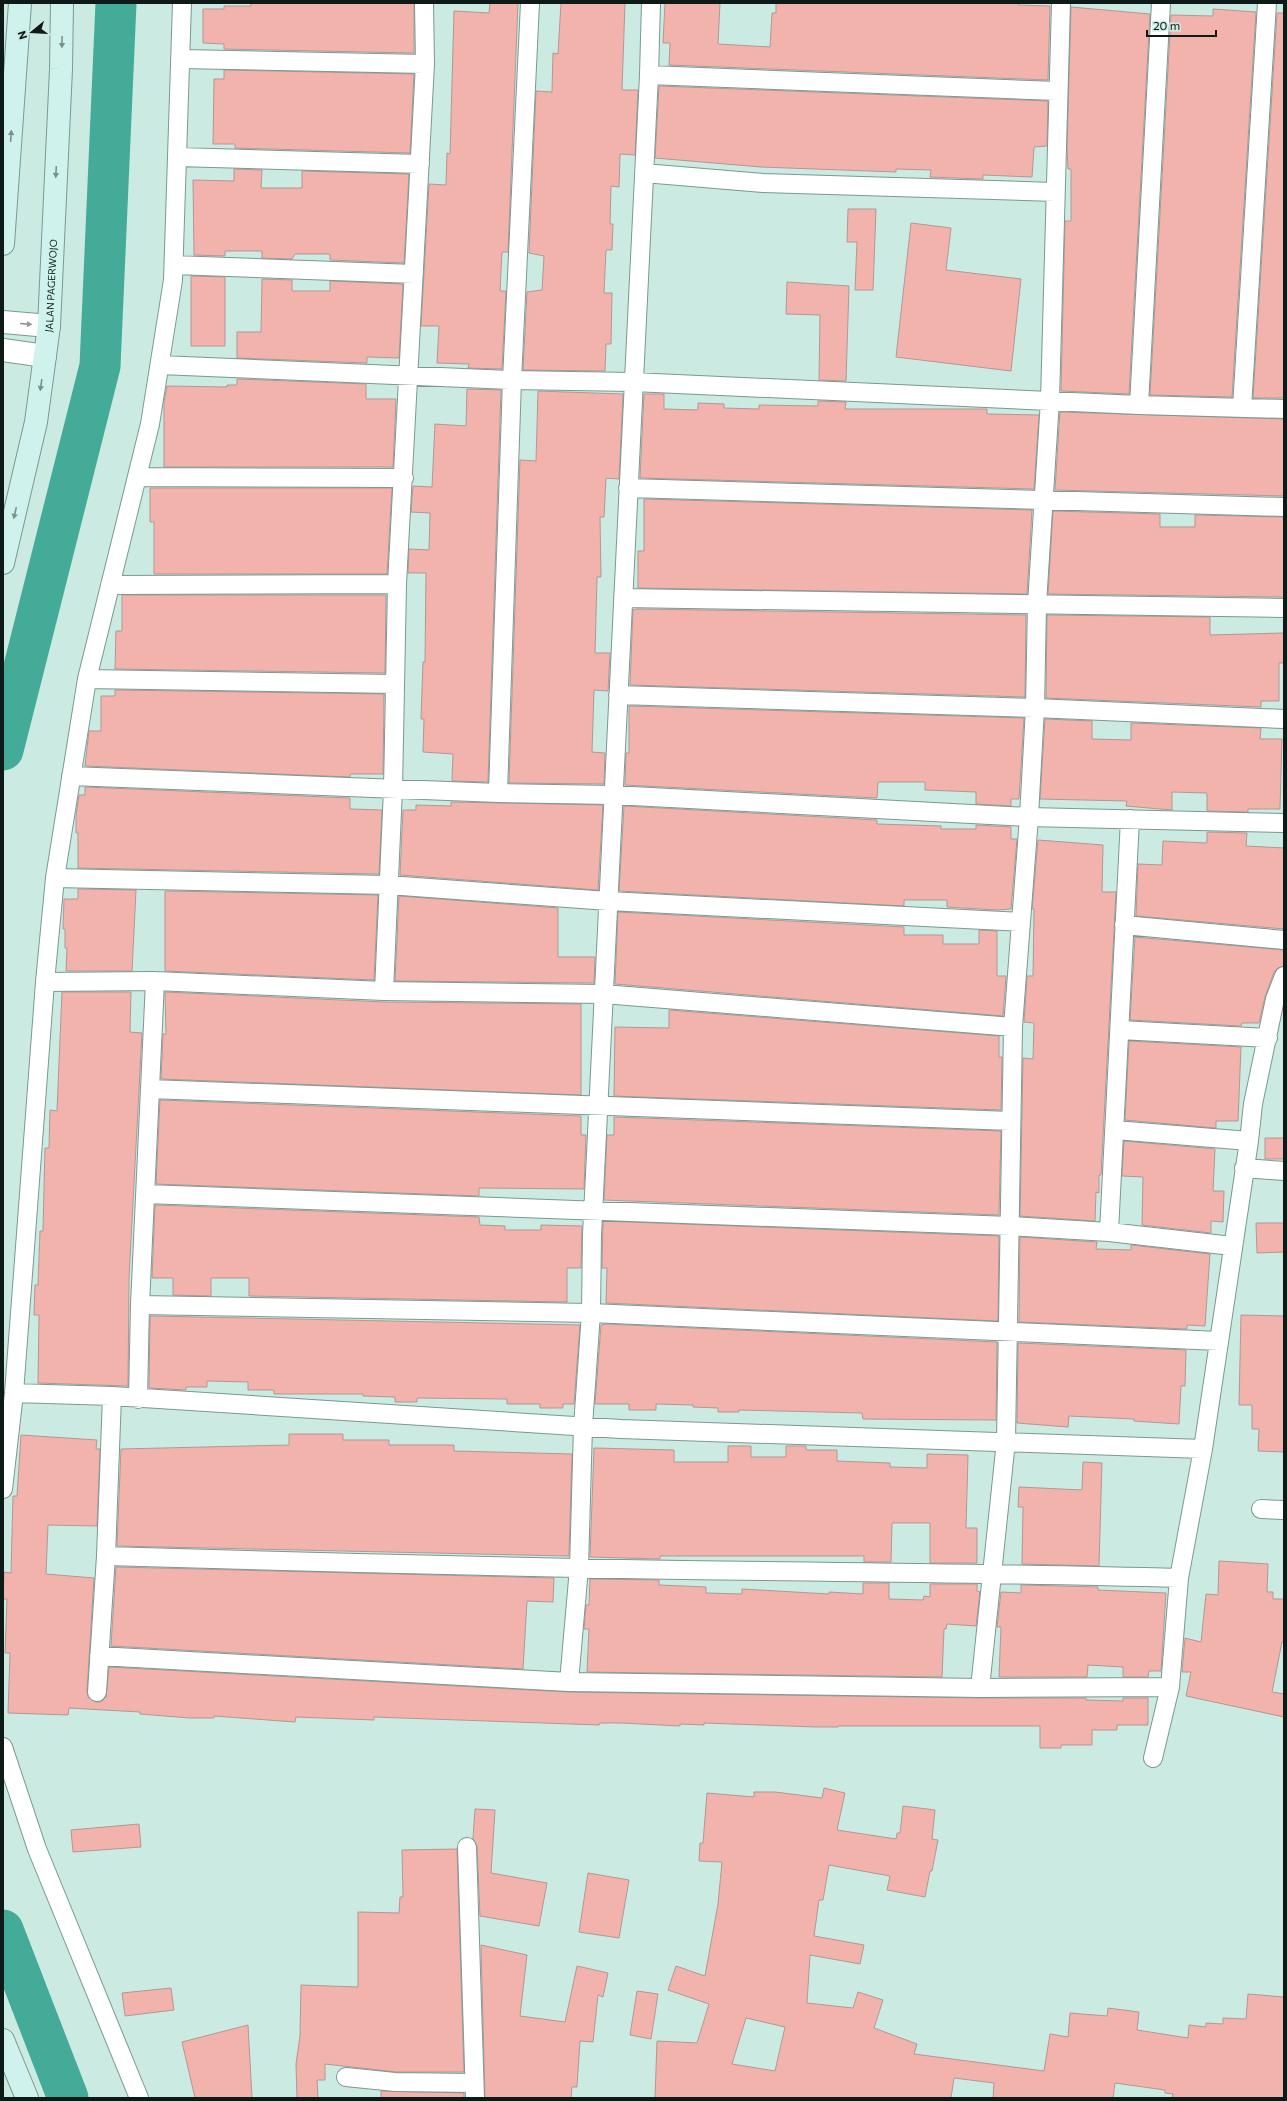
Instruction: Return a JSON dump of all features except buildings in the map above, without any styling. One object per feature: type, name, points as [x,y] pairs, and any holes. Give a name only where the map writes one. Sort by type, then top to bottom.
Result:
[{"type":"main road","points":[[3,244],[20,3]]},
{"type":"main road","name":"JALAN PAGERWOJO","points":[[3,563],[36,422],[49,326],[61,77],[62,3]]},
{"type":"main road","points":[[3,2040],[27,2098]]},
{"type":"street","points":[[3,1489],[14,1393],[45,982],[55,878],[87,679],[150,424],[174,265],[182,3]]},
{"type":"street","points":[[384,991],[388,885],[394,789],[397,584],[404,478],[408,375],[425,64],[424,3]]},
{"type":"street","points":[[498,793],[512,380],[530,3]]},
{"type":"street","points":[[569,1682],[579,1568],[583,1426],[591,1313],[593,1210],[649,75],[650,3]]},
{"type":"street","points":[[980,1688],[1006,1441],[1013,1027],[1029,817],[1035,708],[1037,604],[1042,500],[1050,400],[1061,3]]},
{"type":"street","points":[[1139,405],[1161,3]]},
{"type":"street","points":[[1242,408],[1267,3]]},
{"type":"street","points":[[181,59],[425,64]]},
{"type":"street","points":[[649,75],[1058,91]]},
{"type":"street","points":[[178,157],[420,164]]},
{"type":"street","points":[[644,173],[763,183],[1055,192]]},
{"type":"street","points":[[174,265],[414,274]]},
{"type":"street","points":[[3,322],[49,326]]},
{"type":"street","points":[[3,350],[45,356]]},
{"type":"street","points":[[160,365],[512,380],[634,382],[743,389],[1050,400],[1139,405],[1284,409]]},
{"type":"street","points":[[137,477],[404,478]]},
{"type":"street","points":[[628,488],[1284,508]]},
{"type":"street","points":[[110,584],[397,584]]},
{"type":"street","points":[[623,598],[1284,608]]},
{"type":"street","points":[[87,679],[395,684]]},
{"type":"street","points":[[618,695],[1035,708],[1284,719]]},
{"type":"street","points":[[71,776],[498,793],[613,795],[1029,817],[1284,823]]},
{"type":"street","points":[[1109,1232],[1130,819]]},
{"type":"street","points":[[55,878],[388,885],[608,901],[1021,922]]},
{"type":"street","points":[[1124,925],[1284,940]]},
{"type":"street","points":[[45,982],[156,981],[384,991],[604,994],[1013,1027]]},
{"type":"street","points":[[138,1399],[140,1305],[156,981]]},
{"type":"street","points":[[1153,1758],[1170,1687],[1179,1578],[1203,1449],[1232,1246],[1249,1141],[1253,1104],[1275,999],[1283,981]]},
{"type":"street","points":[[1120,1030],[1268,1038]]},
{"type":"street","points":[[150,1089],[1011,1121]]},
{"type":"street","points":[[1115,1130],[1249,1141]]},
{"type":"street","points":[[1244,1168],[1284,1171]]},
{"type":"street","points":[[146,1194],[1010,1226],[1109,1232],[1232,1246]]},
{"type":"street","points":[[140,1305],[591,1313],[1219,1341]]},
{"type":"street","points":[[14,1393],[112,1396],[138,1399],[583,1426],[1203,1449]]},
{"type":"street","points":[[97,1692],[106,1556],[112,1396]]},
{"type":"street","points":[[1261,1509],[1284,1510]]},
{"type":"street","points":[[106,1556],[579,1568],[896,1574],[992,1573],[1179,1578]]},
{"type":"street","points":[[99,1656],[569,1682],[980,1688],[1170,1687]]},
{"type":"street","points":[[3,1747],[37,1849],[140,2098]]},
{"type":"street","points":[[346,2077],[474,2091],[467,1847]]},
{"type":"waterway","points":[[3,750],[100,366],[116,3]]},
{"type":"waterway","points":[[3,1930],[68,2098]]}]
